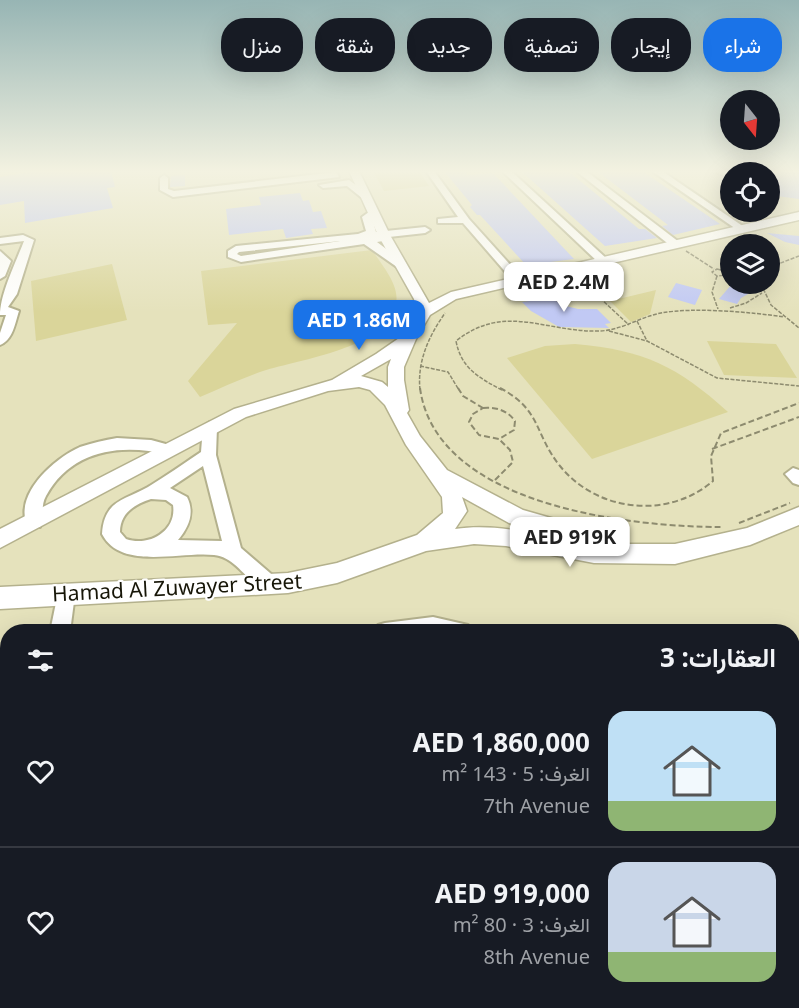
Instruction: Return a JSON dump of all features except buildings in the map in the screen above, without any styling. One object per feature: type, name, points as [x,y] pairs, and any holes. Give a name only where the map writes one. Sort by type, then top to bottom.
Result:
[{"type":"main road","points":[[376,218],[421,299],[424,312]]},
{"type":"main road","points":[[401,414],[395,380],[396,367],[408,339],[424,312],[451,296],[789,218]]},
{"type":"main road","points":[[401,265],[428,292],[451,296]]},
{"type":"main road","points":[[326,386],[382,358],[408,339]]},
{"type":"main road","name":"Hamad Al Zuwayer Street","points":[[0,538],[210,427],[254,408],[326,386],[359,381],[368,383],[383,392],[401,414],[413,440],[453,497],[456,511],[451,519],[425,542],[323,577],[270,585],[0,598]]},
{"type":"main road","points":[[440,476],[517,518],[573,535],[610,541],[709,548]]},
{"type":"main road","points":[[425,542],[474,536],[506,537],[594,553],[675,554],[709,548],[750,536],[799,516]]},
{"type":"street","points":[[356,240],[371,232],[367,218]]},
{"type":"street","points":[[464,218],[519,281]]},
{"type":"street","points":[[557,218],[603,261]]},
{"type":"street","points":[[641,218],[675,244]]},
{"type":"street","points":[[727,218],[742,228]]},
{"type":"street","points":[[441,221],[455,219],[466,221]]},
{"type":"street","points":[[333,242],[241,259],[233,257],[232,253],[236,249],[426,232]]},
{"type":"street","points":[[0,241],[29,240],[11,294],[0,310]]},
{"type":"street","points":[[356,240],[376,244],[389,259],[401,265]]},
{"type":"street","points":[[0,254],[6,261],[0,276]]},
{"type":"street","points":[[0,310],[14,311],[6,334],[0,341]]},
{"type":"street","points":[[210,427],[208,455],[233,551],[245,565],[270,585]]},
{"type":"street","points":[[34,522],[33,504],[39,492],[55,472],[81,453],[105,445],[132,442],[168,450]]},
{"type":"street","points":[[208,455],[151,493],[124,505],[117,512],[110,527],[111,534],[120,546],[138,549],[213,547],[233,551]]},
{"type":"street","points":[[149,548],[176,531],[184,516],[181,502],[176,497],[169,494],[151,493]]},
{"type":"street","points":[[61,624],[66,594]]},
{"type":"path","points":[[675,244],[720,271]]},
{"type":"path","points":[[780,263],[799,256]]},
{"type":"path","points":[[714,269],[712,272],[717,276],[712,292],[719,310]]},
{"type":"path","points":[[609,331],[660,313],[727,309],[746,303],[760,294]]},
{"type":"path","points":[[764,294],[784,318],[799,328]]},
{"type":"path","points":[[600,298],[629,325]]},
{"type":"path","points":[[727,309],[784,318]]},
{"type":"path","points":[[446,311],[421,355],[419,365],[421,398],[434,431],[467,464],[495,481],[536,501],[562,509],[674,526],[730,526],[799,500]]},
{"type":"path","points":[[799,386],[717,378],[647,341],[609,331],[568,330],[521,319],[501,320],[465,332],[456,342],[456,352],[470,371],[513,395],[527,406],[536,418],[546,445],[566,473],[584,487],[621,504],[663,507],[688,501],[702,493],[713,481],[710,456],[721,433],[799,403]]},
{"type":"path","points":[[637,321],[647,341]]},
{"type":"path","points":[[419,365],[448,372],[464,396],[483,408],[502,410],[514,421],[514,430],[499,439]]},
{"type":"path","points":[[483,408],[470,418],[471,427],[479,435],[499,439],[510,450],[513,462],[495,481]]},
{"type":"path","points":[[712,449],[799,417]]},
{"type":"shaded area","points":[[372,250],[393,282],[396,296],[396,303],[389,319],[377,331],[360,342],[340,350],[263,371],[200,397],[188,381],[237,323],[208,325],[201,271]]},
{"type":"shaded area","points":[[112,264],[127,320],[36,341],[31,281]]},
{"type":"shaded area","points":[[656,290],[650,314],[631,322],[610,301]]},
{"type":"shaded area","points":[[707,341],[776,344],[797,378],[724,375]]},
{"type":"shaded area","points":[[575,344],[621,351],[658,363],[692,383],[728,412],[592,459],[507,358],[545,346]]}]
